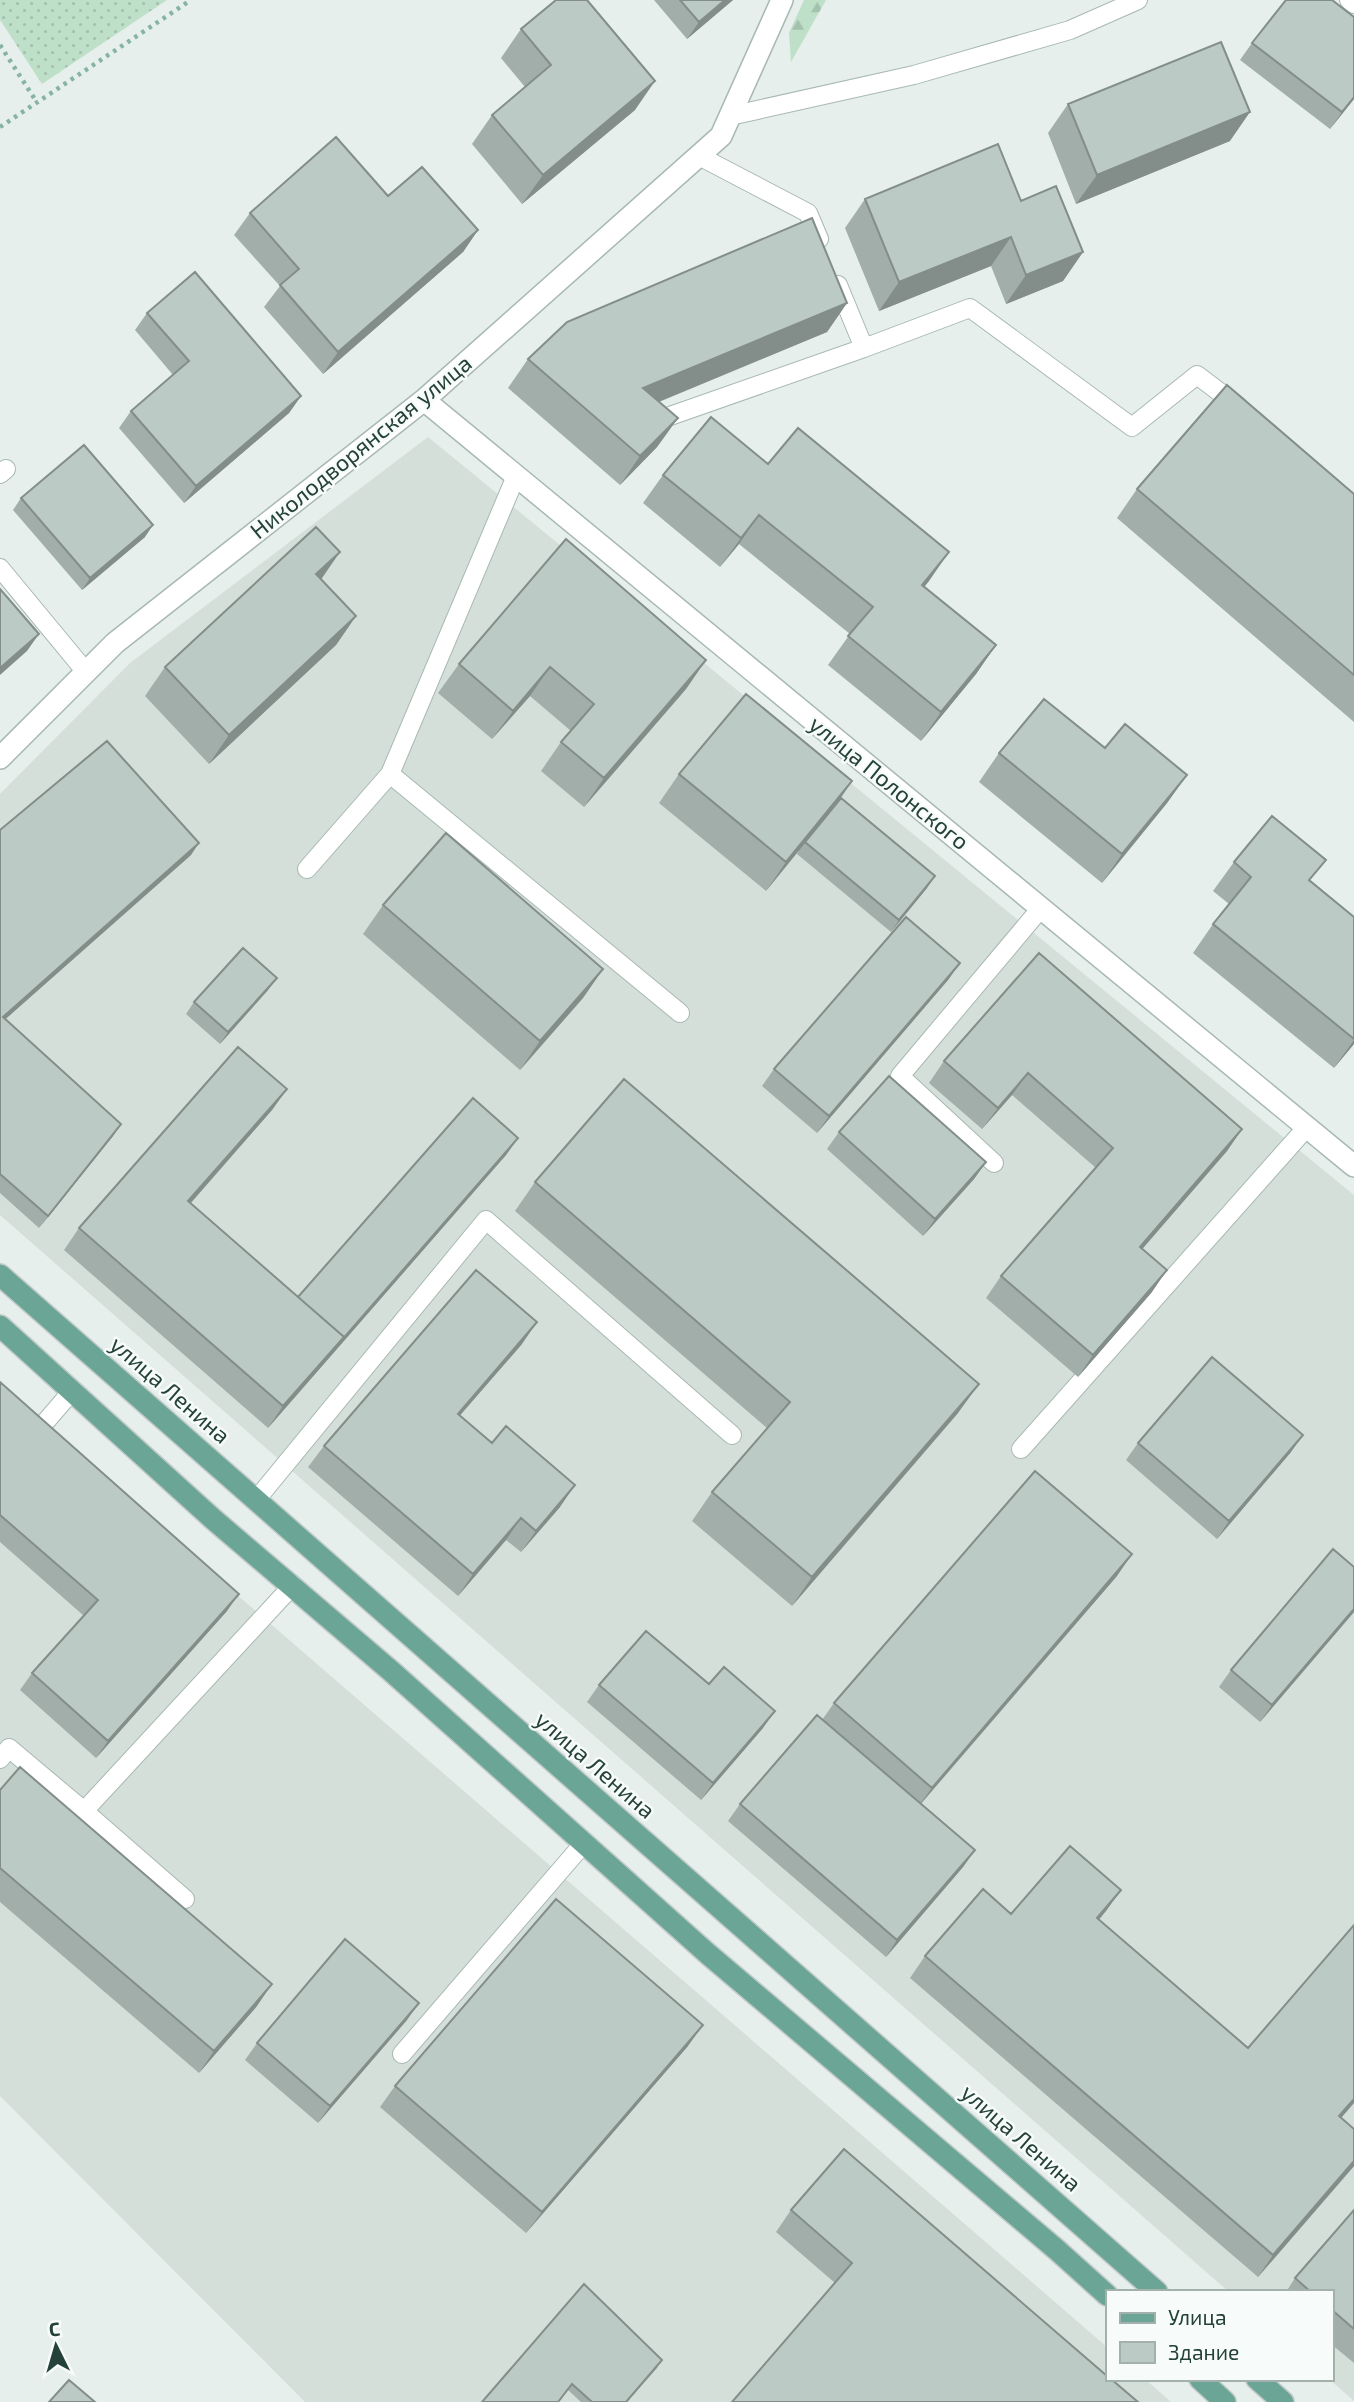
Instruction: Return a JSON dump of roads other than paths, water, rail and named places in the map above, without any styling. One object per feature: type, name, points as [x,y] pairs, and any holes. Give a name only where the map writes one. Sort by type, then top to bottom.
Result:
[{"type":"main road","name":"улица Ленина","points":[[0,1275],[1155,2290]]},
{"type":"main road","points":[[0,1326],[212,1518],[293,1585],[708,1954],[1106,2294]]},
{"type":"main road","points":[[1202,2381],[1225,2402]]},
{"type":"main road","points":[[1259,2381],[1283,2402]]},
{"type":"street","points":[[730,116],[782,0]]},
{"type":"street","name":"Николодворянская улица","points":[[0,758],[115,643],[424,400],[721,136],[730,116]]},
{"type":"street","name":"улица Полонского","points":[[424,400],[1354,1166]]},
{"type":"lane","points":[[730,116],[914,75],[1070,30],[1138,0]]},
{"type":"lane","points":[[1349,0],[1354,4]]},
{"type":"lane","points":[[699,156],[808,213],[824,250]]},
{"type":"lane","points":[[834,274],[864,348]]},
{"type":"lane","points":[[670,416],[970,308],[1132,427],[1197,375],[1249,415]]},
{"type":"lane","points":[[307,869],[390,774],[516,475]]},
{"type":"lane","points":[[0,568],[86,671]]},
{"type":"lane","points":[[390,774],[680,1013]]},
{"type":"lane","points":[[994,1163],[900,1076],[1041,908]]},
{"type":"lane","points":[[1021,1449],[1307,1127]]},
{"type":"lane","points":[[256,1500],[486,1220],[732,1435]]},
{"type":"lane","points":[[0,1475],[72,1391]]},
{"type":"lane","points":[[84,1811],[293,1585]]},
{"type":"lane","points":[[0,1759],[9,1748],[185,1899]]},
{"type":"lane","points":[[402,2054],[584,1843]]}]
